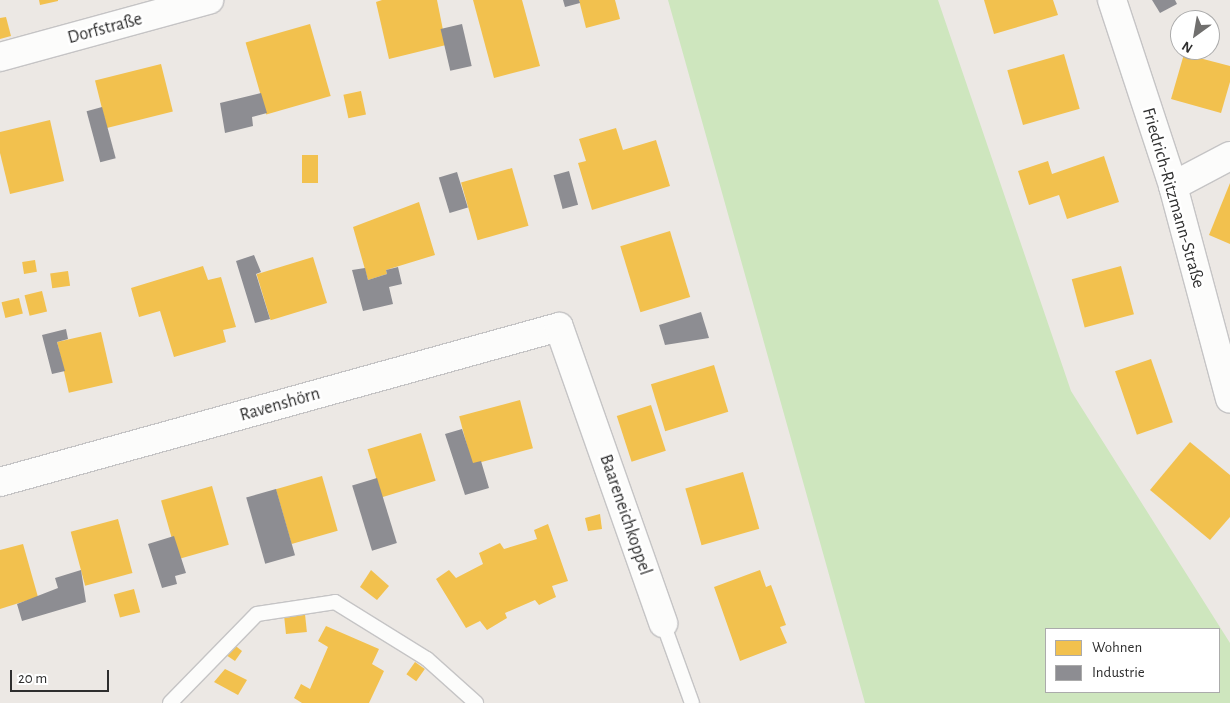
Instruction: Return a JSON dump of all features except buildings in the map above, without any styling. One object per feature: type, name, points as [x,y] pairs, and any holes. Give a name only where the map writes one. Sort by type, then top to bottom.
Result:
[{"type":"street","name":"Dorfstraße","points":[[0,57],[209,0]]},
{"type":"street","name":"Friedrich-Ritzmann-Straße","points":[[1112,0],[1172,186],[1230,398]]},
{"type":"street","points":[[1172,186],[1230,156]]},
{"type":"street","name":"Ravenshörn","points":[[0,482],[559,327]]},
{"type":"street","name":"Baareneichkoppel","points":[[559,327],[663,624]]},
{"type":"lane","points":[[170,703],[257,614],[336,602],[427,659],[476,703]]},
{"type":"lane","name":"Baareneichkoppel","points":[[663,624],[692,703]]},
{"type":"green space","points":[[668,0],[938,0],[1071,391],[1230,643],[1230,703],[865,703]]}]
